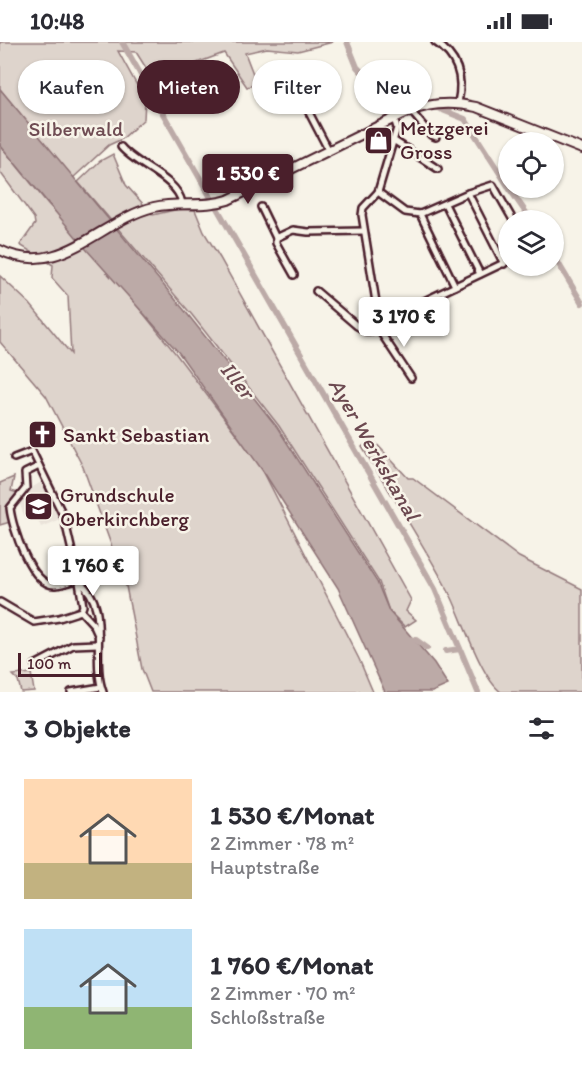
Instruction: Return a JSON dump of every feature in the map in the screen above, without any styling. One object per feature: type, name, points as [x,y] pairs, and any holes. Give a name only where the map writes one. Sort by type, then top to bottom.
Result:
[{"type":"main road","points":[[432,105],[458,103],[476,107],[582,149]]},
{"type":"main road","points":[[3,252],[30,259],[51,257],[147,209],[182,203],[222,202],[402,114]]},
{"type":"street","points":[[435,42],[453,58],[459,71],[462,89],[458,103]]},
{"type":"street","points":[[310,114],[329,151]]},
{"type":"street","points":[[416,114],[431,135],[436,137]]},
{"type":"street","points":[[394,118],[397,128],[378,192],[363,208],[362,215],[381,331],[411,378]]},
{"type":"street","points":[[393,140],[438,170]]},
{"type":"street","points":[[121,147],[129,157],[173,185],[182,203]]},
{"type":"street","points":[[378,192],[405,212],[420,214],[493,185],[507,210]]},
{"type":"street","points":[[468,193],[498,247]]},
{"type":"street","points":[[445,204],[480,274]]},
{"type":"street","points":[[261,207],[275,235],[276,243],[294,275]]},
{"type":"street","points":[[420,214],[455,286]]},
{"type":"street","points":[[275,235],[292,230],[364,231]]},
{"type":"street","points":[[380,322],[498,266]]},
{"type":"street","points":[[316,291],[357,326],[366,330],[381,331]]},
{"type":"street","points":[[14,458],[33,451],[64,517],[79,581],[83,606],[81,611]]},
{"type":"street","points":[[39,466],[25,473],[26,488],[10,508],[25,556],[37,577],[55,585],[79,581],[85,586],[96,609],[99,622],[97,657],[102,689],[71,692]]},
{"type":"street","points":[[0,602],[34,622],[59,618],[81,611]]},
{"type":"street","points":[[81,611],[93,624],[99,641]]},
{"type":"street","points":[[35,665],[73,645],[99,641]]},
{"type":"shaded area","name":"Grundschule Oberkirchberg","points":[[45,480],[62,518],[41,527],[36,515],[26,520],[18,500],[31,488]]},
{"type":"green space","name":"Silberwald","points":[[0,42],[333,42],[298,51],[267,48],[245,53],[252,71],[252,86],[247,87],[240,77],[240,60],[229,60],[224,53],[205,60],[141,60],[136,52],[118,51],[123,60],[18,60],[18,111],[0,89]]},
{"type":"green space","name":"Silberwald","points":[[125,64],[137,85],[137,114],[144,114],[144,119],[122,139],[109,145],[73,178],[21,114],[125,114]]},
{"type":"green space","points":[[0,145],[48,204],[93,251],[176,354],[261,467],[359,659],[373,692],[151,692],[142,669],[126,586],[83,467],[46,396],[0,342],[0,276],[30,304],[71,354],[68,296],[52,278],[53,265],[20,245],[35,224],[34,218],[0,172]]},
{"type":"green space","points":[[113,154],[126,185],[153,215],[179,209],[195,210],[204,232],[411,600],[406,611],[416,620],[405,627],[389,611],[379,582],[279,426],[192,315],[78,182],[100,161]]},
{"type":"green space","points":[[372,439],[408,478],[413,478],[519,557],[582,589],[582,692],[501,692],[494,685],[480,663],[442,579],[362,447]]},
{"type":"green space","points":[[14,477],[11,491],[18,493],[7,509],[10,522],[0,525],[0,483]]},
{"type":"green space","points":[[31,673],[34,691],[21,692],[18,680],[13,675]]},
{"type":"water","name":"Iller","points":[[0,89],[18,111],[18,114],[21,114],[185,311],[277,427],[377,582],[389,611],[434,663],[448,685],[432,692],[385,692],[338,588],[265,474],[179,353],[86,249],[0,145]]},
{"type":"waterway","name":"Ayer Werkskanal","points":[[122,42],[435,589],[478,692]]},
{"type":"waterway","points":[[347,42],[357,67],[370,81],[465,119],[498,170]]},
{"type":"waterway","points":[[516,198],[524,210]]},
{"type":"waterway","points":[[564,273],[582,303]]},
{"type":"waterway","points":[[407,639],[416,640],[427,648]]},
{"type":"waterway","points":[[446,651],[460,649]]},
{"type":"place","name":"Metzgerei Gross","points":[[379,140]]},
{"type":"place","name":"Sankt Sebastian","points":[[42,435]]},
{"type":"place","name":"Grundschule Oberkirchberg","points":[[39,507]]}]
